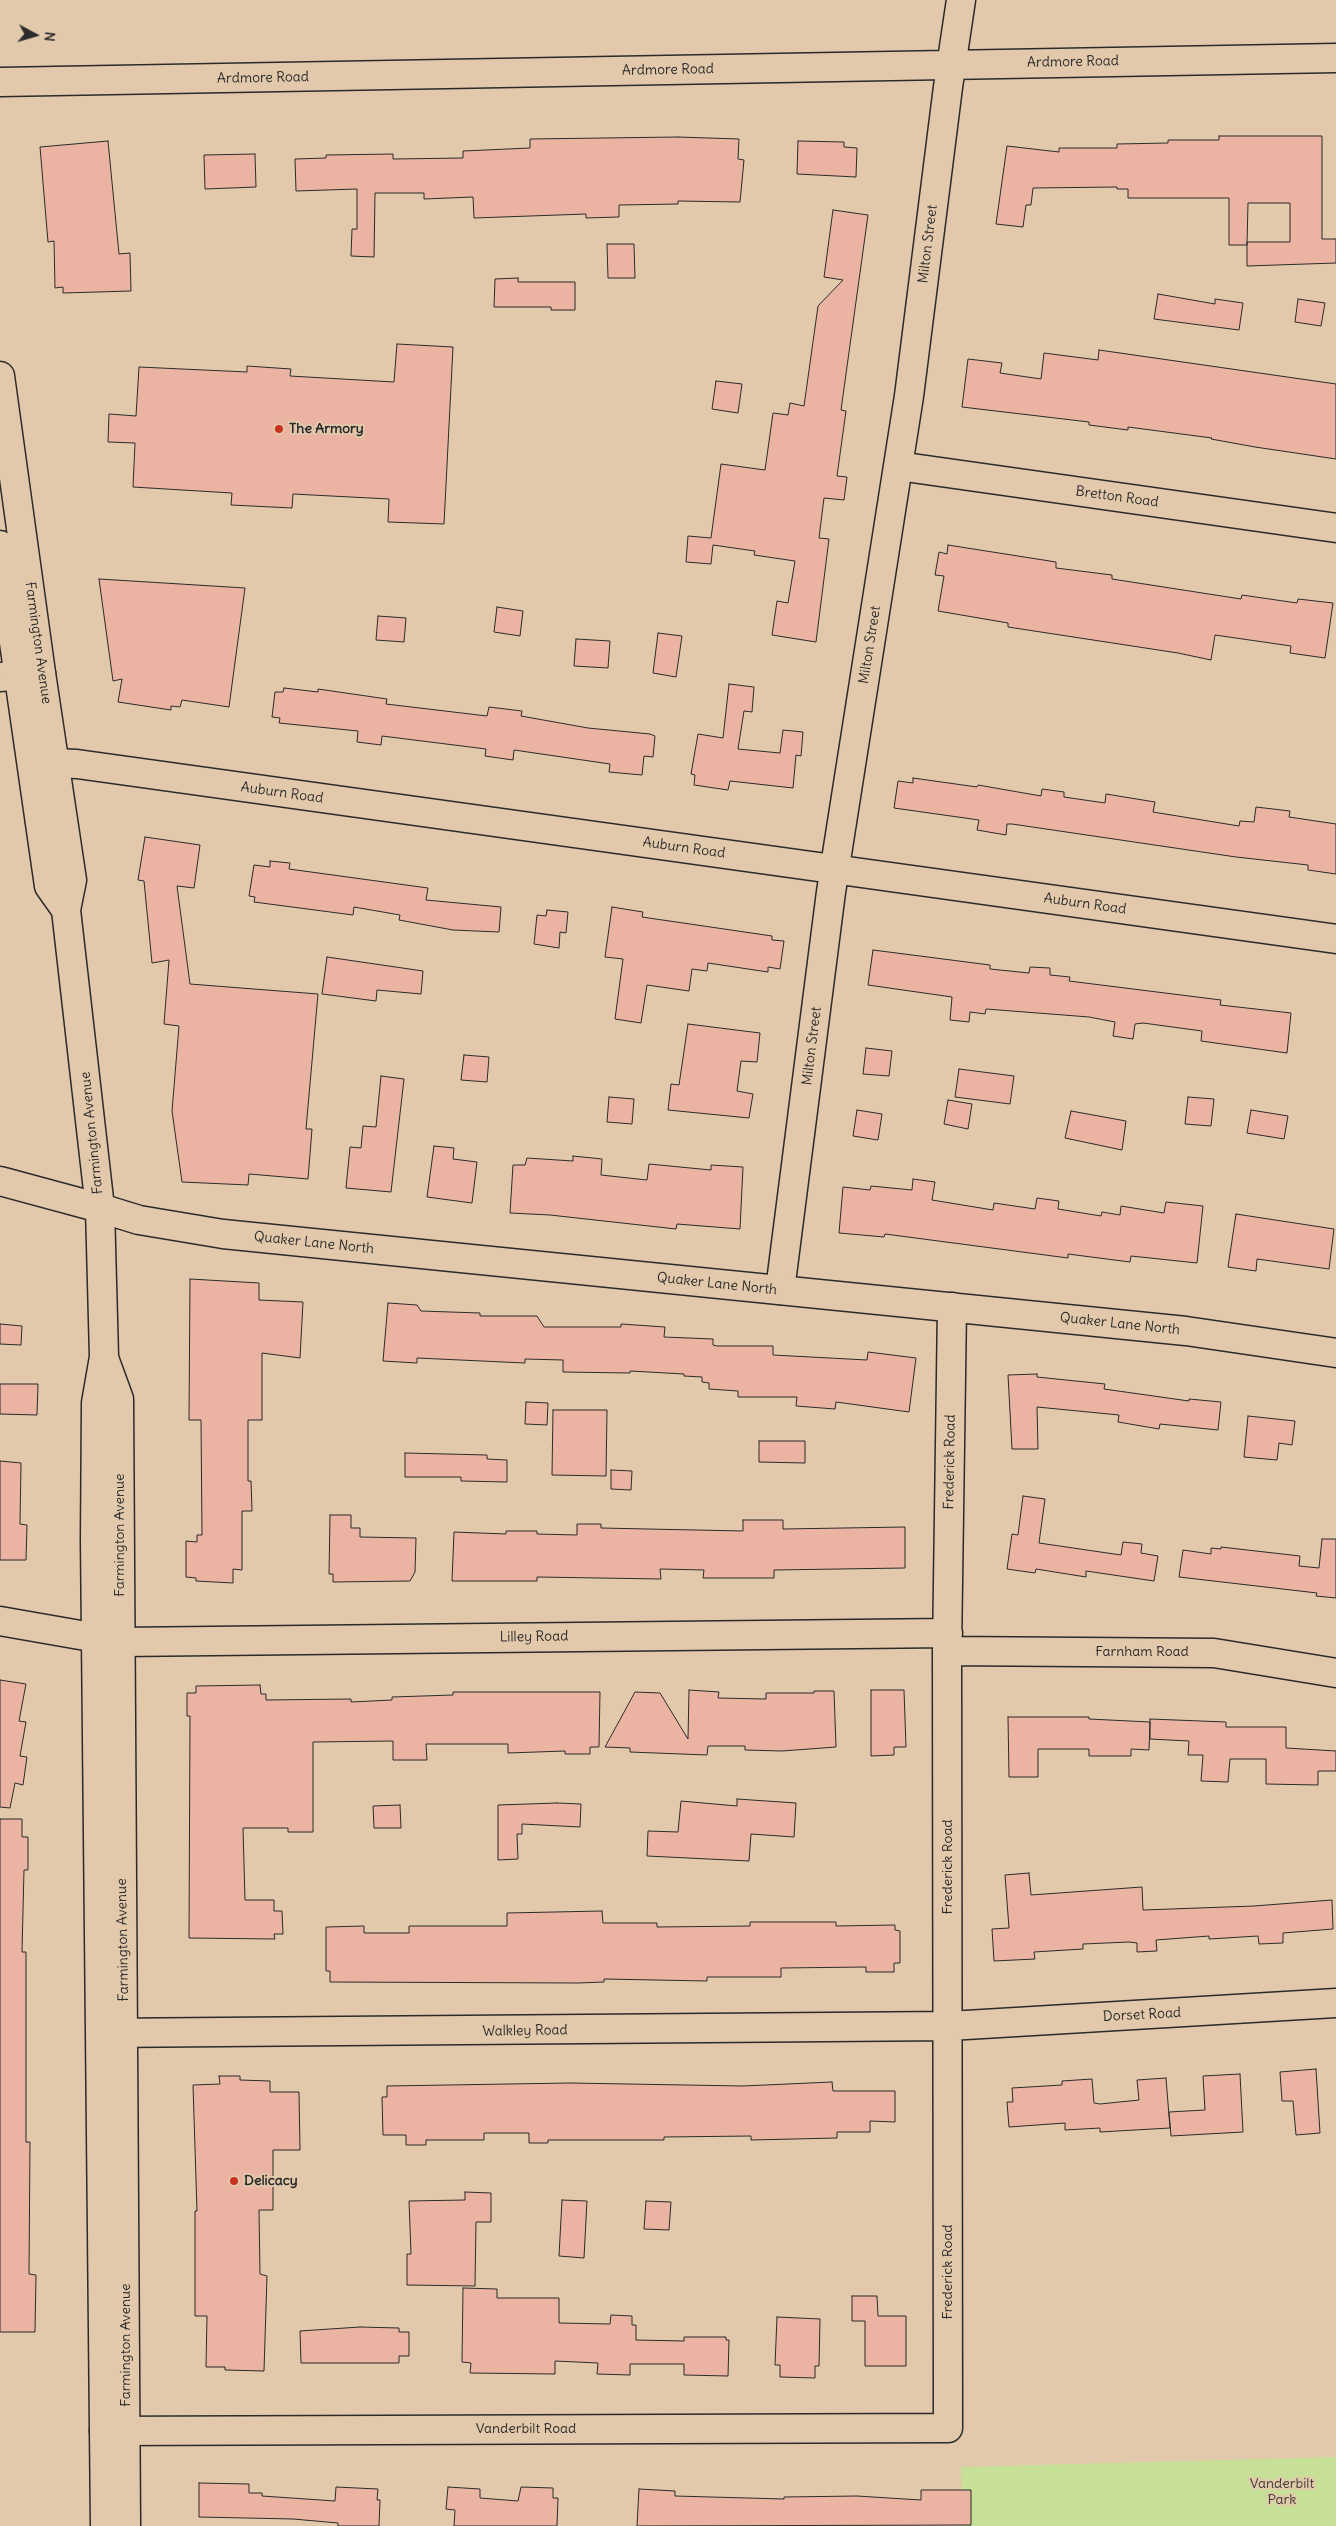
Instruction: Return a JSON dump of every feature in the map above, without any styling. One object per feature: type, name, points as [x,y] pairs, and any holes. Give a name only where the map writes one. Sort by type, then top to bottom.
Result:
[{"type":"street","name":"Milton Street","points":[[780,1290],[834,869],[898,466],[961,0]]},
{"type":"street","name":"Ardmore Road","points":[[0,82],[1336,58]]},
{"type":"street","name":"Farmington Avenue","points":[[0,376],[20,675]]},
{"type":"street","name":"Bretton Road","points":[[898,466],[1336,528]]},
{"type":"street","name":"Farmington Avenue","points":[[0,545],[20,675],[72,880],[66,910],[100,1208],[104,1357],[96,1403],[108,1640],[115,2431],[126,2526]]},
{"type":"street","name":"Auburn Road","points":[[43,762],[77,764],[1336,939]]},
{"type":"street","name":"Quaker Lane North","points":[[0,1181],[138,1220],[223,1234],[1186,1331],[1336,1353]]},
{"type":"street","name":"Frederick Road","points":[[948,2428],[948,1642],[952,1307]]},
{"type":"street","name":"Lilley Road","points":[[0,1621],[108,1640],[948,1642]]},
{"type":"street","name":"Farnham Road","points":[[948,1642],[1214,1653],[1336,1673]]},
{"type":"street","name":"Dorset Road","points":[[948,2026],[1336,2003]]},
{"type":"street","name":"Walkley Road","points":[[112,2033],[948,2026]]},
{"type":"street","name":"Vanderbilt Road","points":[[115,2431],[948,2428]]},
{"type":"street","name":"Farmington Avenue","points":[[105,2526],[115,2431]]},
{"type":"green space","name":"Vanderbilt Park","points":[[1336,2457],[1336,2526],[963,2526],[961,2467]]},
{"type":"building","points":[[1219,136],[1322,136],[1322,239],[1336,239],[1336,263],[1247,266],[1247,245],[1229,245],[1229,198],[1128,198],[1128,189],[1117,189],[1117,187],[1033,188],[1031,205],[1026,205],[1023,227],[996,224],[1007,146],[1059,152],[1059,148],[1117,148],[1117,144],[1168,143],[1168,140],[1219,140]],"holes":[[[1248,203],[1290,203],[1290,242],[1247,242]]]},
{"type":"building","points":[[678,137],[739,139],[738,159],[744,160],[740,202],[678,201],[678,204],[619,205],[619,217],[586,218],[586,214],[474,218],[473,197],[424,199],[424,193],[375,193],[374,257],[351,256],[352,229],[357,229],[357,189],[296,191],[295,159],[326,158],[326,155],[393,154],[393,159],[463,158],[463,151],[530,148],[530,139]]},
{"type":"building","points":[[108,141],[119,254],[130,253],[131,291],[63,293],[63,287],[55,288],[54,241],[48,242],[40,147]]},
{"type":"building","points":[[798,141],[844,142],[844,147],[857,148],[856,177],[797,174]]},
{"type":"building","points":[[255,154],[256,187],[205,189],[204,155]]},
{"type":"building","points":[[833,210],[868,215],[841,410],[846,411],[837,476],[847,477],[844,500],[824,498],[819,538],[829,539],[816,642],[772,635],[777,601],[788,603],[795,561],[754,555],[755,551],[713,545],[711,564],[686,562],[688,536],[711,538],[721,464],[765,470],[773,413],[788,415],[790,403],[804,406],[818,306],[843,280],[824,277]]},
{"type":"building","points":[[607,244],[634,244],[635,278],[608,278]]},
{"type":"building","points":[[518,278],[518,282],[575,282],[575,310],[551,310],[551,307],[494,307],[495,279]]},
{"type":"building","points":[[1158,294],[1215,304],[1215,299],[1243,303],[1239,330],[1154,319]]},
{"type":"building","points":[[1298,299],[1325,303],[1321,326],[1295,322]]},
{"type":"building","name":"The Armory","points":[[397,344],[453,347],[444,524],[388,522],[389,499],[293,494],[292,508],[231,505],[232,493],[133,487],[135,443],[108,442],[109,414],[136,416],[139,367],[247,372],[247,366],[291,369],[290,376],[394,382]]},
{"type":"building","points":[[1099,350],[1336,384],[1336,459],[1255,447],[1212,438],[1128,427],[1128,430],[1089,425],[1089,422],[962,407],[968,359],[1002,363],[1000,373],[1041,379],[1044,353],[1098,360]]},
{"type":"building","points":[[716,381],[742,384],[738,413],[712,409]]},
{"type":"building","points":[[948,545],[1056,562],[1056,568],[1112,575],[1112,579],[1241,599],[1242,595],[1297,603],[1298,599],[1333,603],[1325,658],[1290,653],[1291,646],[1215,635],[1211,660],[1178,653],[1008,627],[1008,623],[938,611],[944,576],[935,575],[939,552],[947,554]]},
{"type":"building","points":[[99,579],[245,588],[229,707],[182,700],[180,707],[171,706],[171,710],[118,702],[122,679],[113,681]]},
{"type":"building","points":[[497,607],[523,611],[520,636],[494,632]]},
{"type":"building","points":[[378,616],[406,618],[404,642],[376,640]]},
{"type":"building","points":[[658,633],[682,636],[676,677],[653,673]]},
{"type":"building","points":[[576,639],[610,641],[608,668],[574,666]]},
{"type":"building","points":[[729,684],[754,687],[752,712],[744,711],[738,749],[780,753],[783,730],[803,732],[801,756],[796,755],[793,788],[730,781],[728,790],[694,785],[695,775],[691,774],[698,734],[723,738]]},
{"type":"building","points":[[284,688],[318,692],[318,689],[387,699],[386,704],[487,716],[489,707],[522,711],[521,716],[588,728],[650,734],[655,736],[653,757],[644,756],[642,775],[609,772],[610,764],[514,750],[513,760],[485,756],[486,749],[382,736],[381,745],[357,742],[358,731],[279,723],[280,718],[272,717],[275,692],[283,692]]},
{"type":"building","points":[[913,778],[977,787],[978,785],[1041,796],[1042,789],[1064,792],[1064,797],[1105,803],[1106,794],[1155,802],[1153,812],[1239,826],[1240,821],[1254,822],[1256,807],[1290,811],[1289,817],[1336,824],[1336,874],[1308,870],[1308,865],[1236,857],[1012,824],[1007,824],[1006,835],[977,830],[979,820],[894,808],[898,781],[913,783]]},
{"type":"building","points":[[145,837],[200,845],[194,888],[177,886],[190,984],[318,994],[306,1129],[312,1129],[308,1179],[249,1174],[248,1185],[182,1182],[172,1111],[179,1026],[164,1024],[169,960],[152,963],[144,881],[138,880]]},
{"type":"building","points":[[270,861],[290,863],[289,869],[428,888],[426,900],[501,907],[499,932],[453,930],[399,920],[400,915],[354,907],[353,915],[254,902],[255,897],[249,896],[254,865],[270,867]]},
{"type":"building","points":[[612,907],[643,912],[642,917],[772,936],[772,940],[784,941],[780,969],[768,967],[768,972],[708,963],[707,971],[692,969],[689,991],[647,985],[641,1023],[615,1019],[623,959],[605,957]]},
{"type":"building","points":[[547,910],[568,912],[566,933],[560,932],[559,948],[534,944],[537,915],[546,916]]},
{"type":"building","points":[[873,950],[990,965],[990,969],[1029,973],[1030,967],[1050,968],[1050,975],[1070,977],[1069,981],[1221,1000],[1220,1005],[1291,1013],[1287,1053],[1201,1041],[1202,1031],[1143,1023],[1135,1024],[1133,1039],[1113,1036],[1115,1022],[1089,1017],[986,1009],[985,1014],[970,1012],[969,1022],[950,1020],[952,997],[868,985]]},
{"type":"building","points":[[327,957],[423,971],[421,994],[377,990],[376,1001],[322,994]]},
{"type":"building","points":[[688,1024],[760,1033],[757,1062],[741,1061],[737,1091],[753,1094],[749,1118],[668,1110],[671,1084],[679,1085]]},
{"type":"building","points":[[866,1048],[892,1051],[889,1076],[863,1074]]},
{"type":"building","points":[[464,1055],[489,1057],[487,1082],[461,1080]]},
{"type":"building","points":[[959,1069],[1014,1076],[1010,1104],[955,1097]]},
{"type":"building","points":[[381,1076],[404,1079],[391,1192],[346,1188],[350,1147],[361,1148],[363,1126],[376,1127]]},
{"type":"building","points":[[609,1097],[634,1099],[632,1124],[607,1122]]},
{"type":"building","points":[[1188,1097],[1214,1099],[1211,1126],[1185,1124]]},
{"type":"building","points":[[948,1100],[972,1104],[968,1129],[944,1124]]},
{"type":"building","points":[[857,1110],[882,1114],[878,1140],[853,1136]]},
{"type":"building","points":[[1251,1110],[1288,1116],[1284,1139],[1247,1133]]},
{"type":"building","points":[[1071,1111],[1126,1121],[1122,1150],[1065,1138]]},
{"type":"building","points":[[434,1146],[454,1148],[453,1159],[477,1162],[472,1203],[427,1197]]},
{"type":"building","points":[[573,1156],[602,1159],[601,1175],[647,1180],[649,1164],[711,1170],[711,1165],[743,1167],[740,1229],[677,1224],[676,1229],[550,1215],[510,1213],[513,1165],[525,1165],[527,1158],[573,1161]]},
{"type":"building","points":[[913,1179],[935,1182],[932,1200],[993,1210],[994,1203],[1035,1209],[1037,1198],[1059,1201],[1058,1209],[1101,1216],[1102,1212],[1120,1215],[1121,1206],[1164,1213],[1166,1202],[1203,1206],[1197,1263],[1131,1256],[1130,1262],[1068,1254],[1068,1258],[885,1234],[884,1237],[839,1233],[843,1187],[870,1190],[871,1186],[912,1190]]},
{"type":"building","points":[[1236,1214],[1334,1229],[1329,1269],[1257,1259],[1256,1271],[1228,1267]]},
{"type":"building","points":[[190,1279],[259,1283],[259,1300],[303,1302],[300,1358],[262,1353],[262,1420],[248,1420],[248,1481],[251,1481],[252,1511],[242,1511],[242,1570],[233,1569],[233,1583],[196,1581],[196,1578],[186,1577],[186,1541],[197,1542],[197,1535],[202,1535],[201,1420],[189,1420]]},
{"type":"building","points":[[388,1303],[417,1305],[421,1311],[480,1313],[480,1316],[537,1316],[544,1327],[621,1327],[621,1324],[665,1327],[664,1337],[713,1339],[713,1345],[717,1346],[773,1346],[773,1355],[867,1360],[868,1352],[916,1358],[909,1412],[836,1402],[835,1409],[796,1406],[797,1397],[738,1397],[738,1391],[709,1389],[709,1383],[702,1382],[702,1377],[684,1376],[684,1374],[630,1371],[630,1373],[563,1372],[563,1360],[525,1359],[525,1363],[417,1358],[417,1363],[383,1361]]},
{"type":"building","points":[[0,1324],[22,1326],[21,1345],[0,1344]]},
{"type":"building","points":[[1037,1374],[1037,1377],[1105,1384],[1104,1389],[1189,1401],[1189,1399],[1221,1402],[1218,1430],[1160,1424],[1159,1429],[1118,1422],[1119,1415],[1037,1407],[1038,1449],[1012,1449],[1008,1375]]},
{"type":"building","points":[[0,1384],[38,1384],[37,1415],[0,1414]]},
{"type":"building","points":[[526,1402],[548,1403],[547,1425],[525,1424]]},
{"type":"building","points":[[553,1410],[607,1410],[606,1476],[552,1475]]},
{"type":"building","points":[[1248,1416],[1295,1421],[1292,1445],[1279,1443],[1277,1460],[1244,1457]]},
{"type":"building","points":[[759,1441],[805,1441],[805,1463],[759,1462]]},
{"type":"building","points":[[405,1453],[487,1455],[487,1459],[507,1460],[507,1482],[461,1481],[461,1477],[405,1477]]},
{"type":"building","points":[[0,1461],[21,1463],[20,1524],[27,1525],[26,1560],[0,1560]]},
{"type":"building","points":[[611,1470],[632,1471],[631,1490],[611,1489]]},
{"type":"building","points":[[1023,1496],[1045,1499],[1039,1543],[1121,1555],[1123,1542],[1142,1544],[1141,1553],[1158,1556],[1154,1581],[1086,1571],[1086,1577],[1036,1569],[1035,1573],[1007,1569],[1012,1534],[1018,1535]]},
{"type":"building","points":[[330,1515],[351,1515],[351,1528],[360,1528],[360,1537],[416,1538],[415,1572],[410,1581],[333,1582],[333,1574],[329,1574]]},
{"type":"building","points":[[743,1520],[783,1520],[783,1529],[905,1527],[905,1568],[774,1570],[774,1578],[703,1578],[704,1570],[660,1569],[661,1579],[537,1577],[537,1581],[452,1581],[454,1532],[506,1534],[506,1531],[537,1531],[537,1534],[577,1535],[577,1524],[601,1524],[601,1528],[743,1531]]},
{"type":"building","points":[[1322,1539],[1336,1539],[1336,1598],[1316,1596],[1317,1593],[1179,1577],[1183,1550],[1211,1554],[1211,1548],[1221,1549],[1221,1547],[1300,1556],[1299,1566],[1319,1568]]},
{"type":"building","points":[[0,1680],[26,1684],[19,1721],[26,1722],[20,1756],[27,1757],[23,1785],[15,1783],[10,1808],[0,1807]]},
{"type":"building","points":[[260,1685],[261,1694],[266,1694],[266,1700],[351,1699],[351,1702],[392,1700],[392,1697],[453,1695],[453,1692],[600,1692],[599,1747],[590,1747],[590,1754],[565,1754],[565,1751],[508,1753],[508,1744],[426,1744],[427,1760],[393,1760],[393,1741],[313,1742],[313,1832],[288,1832],[288,1828],[243,1828],[245,1900],[274,1900],[274,1911],[282,1911],[283,1934],[274,1934],[275,1939],[189,1938],[190,1716],[187,1716],[187,1693],[196,1693],[196,1686]]},
{"type":"building","points":[[689,1690],[719,1692],[718,1698],[766,1699],[766,1693],[834,1691],[836,1747],[782,1751],[745,1750],[745,1746],[708,1746],[707,1755],[630,1752],[630,1748],[605,1747],[635,1692],[660,1693],[688,1739]]},
{"type":"building","points":[[871,1690],[904,1690],[906,1747],[894,1747],[894,1755],[871,1756]]},
{"type":"building","points":[[1008,1717],[1089,1717],[1089,1719],[1150,1722],[1149,1750],[1131,1749],[1131,1756],[1089,1756],[1089,1749],[1038,1749],[1038,1777],[1009,1777]]},
{"type":"building","points":[[1150,1719],[1226,1722],[1226,1727],[1286,1727],[1286,1748],[1336,1751],[1336,1771],[1318,1771],[1318,1785],[1266,1784],[1266,1759],[1230,1759],[1228,1782],[1201,1781],[1203,1755],[1188,1755],[1189,1741],[1150,1739]]},
{"type":"building","points":[[737,1799],[796,1803],[794,1837],[751,1834],[749,1861],[647,1856],[648,1831],[678,1832],[681,1801],[737,1806]]},
{"type":"building","points":[[581,1804],[580,1827],[522,1824],[522,1834],[517,1834],[518,1859],[498,1860],[498,1805]]},
{"type":"building","points":[[400,1805],[401,1828],[374,1828],[373,1806]]},
{"type":"building","points":[[0,1819],[22,1819],[22,1837],[28,1837],[28,1870],[24,1870],[22,1952],[26,1952],[26,2142],[30,2142],[29,2274],[36,2275],[35,2332],[0,2332]]},
{"type":"building","points":[[1029,1873],[1031,1895],[1142,1887],[1143,1910],[1254,1906],[1332,1900],[1333,1929],[1283,1933],[1283,1943],[1259,1944],[1258,1936],[1209,1939],[1209,1936],[1156,1940],[1157,1951],[1137,1952],[1137,1943],[1129,1942],[1083,1944],[1083,1949],[1034,1952],[1035,1959],[994,1961],[992,1929],[1009,1928],[1005,1875]]},
{"type":"building","points":[[602,1911],[603,1923],[657,1923],[657,1927],[750,1926],[750,1922],[836,1922],[836,1926],[895,1925],[895,1930],[900,1931],[900,1963],[894,1963],[894,1972],[866,1972],[866,1967],[781,1968],[781,1977],[707,1977],[707,1981],[604,1979],[604,1982],[578,1983],[330,1982],[330,1971],[326,1971],[326,1927],[364,1926],[364,1933],[409,1933],[409,1926],[507,1926],[507,1913]]},
{"type":"building","points":[[1316,2069],[1320,2133],[1296,2135],[1293,2101],[1282,2101],[1280,2072]]},
{"type":"building","points":[[1240,2074],[1243,2132],[1171,2136],[1169,2112],[1205,2110],[1203,2076]]},
{"type":"building","points":[[219,2076],[240,2076],[240,2080],[270,2081],[270,2092],[299,2092],[300,2150],[273,2150],[273,2210],[259,2210],[260,2274],[267,2276],[264,2371],[225,2370],[225,2367],[206,2367],[207,2316],[195,2316],[195,2211],[197,2211],[193,2085],[220,2084]]},
{"type":"building","points":[[1166,2078],[1170,2128],[1100,2132],[1100,2128],[1065,2130],[1065,2123],[1009,2127],[1007,2102],[1013,2102],[1012,2088],[1062,2085],[1062,2081],[1092,2079],[1094,2103],[1100,2104],[1139,2100],[1137,2080]]},
{"type":"building","points":[[832,2082],[833,2091],[895,2091],[895,2122],[870,2121],[870,2132],[837,2132],[837,2138],[751,2140],[751,2136],[664,2137],[664,2140],[548,2140],[548,2143],[529,2143],[529,2133],[484,2133],[484,2140],[426,2140],[426,2145],[406,2145],[406,2135],[383,2135],[382,2097],[387,2097],[387,2086],[570,2083],[743,2086]]},
{"type":"building","points":[[465,2192],[491,2193],[491,2222],[476,2222],[475,2286],[407,2285],[407,2254],[411,2254],[409,2201],[465,2200]]},
{"type":"building","points":[[562,2200],[587,2201],[584,2258],[559,2256]]},
{"type":"building","points":[[646,2201],[671,2202],[669,2230],[644,2229]]},
{"type":"building","points":[[463,2288],[497,2289],[497,2298],[559,2298],[559,2323],[610,2324],[611,2315],[632,2316],[632,2325],[636,2325],[636,2340],[684,2341],[684,2337],[726,2337],[726,2340],[729,2340],[728,2376],[684,2375],[684,2364],[630,2364],[630,2375],[597,2374],[598,2363],[555,2361],[555,2374],[470,2373],[471,2363],[462,2362]]},
{"type":"building","points":[[852,2296],[877,2296],[878,2316],[906,2316],[906,2366],[865,2366],[865,2321],[852,2321]]},
{"type":"building","points":[[777,2317],[820,2319],[819,2366],[815,2366],[815,2378],[780,2377],[780,2365],[775,2365]]},
{"type":"building","points":[[360,2327],[399,2328],[399,2332],[409,2332],[409,2356],[399,2356],[399,2363],[301,2363],[300,2331]]},
{"type":"building","points":[[199,2483],[249,2484],[249,2493],[262,2493],[262,2496],[335,2501],[336,2487],[378,2489],[377,2500],[380,2500],[379,2526],[338,2526],[338,2523],[293,2519],[199,2517]]},
{"type":"building","points":[[448,2487],[480,2489],[480,2498],[518,2501],[521,2487],[553,2488],[553,2498],[558,2498],[557,2526],[454,2526],[455,2510],[446,2509]]},
{"type":"building","points":[[639,2489],[675,2491],[675,2496],[784,2499],[784,2497],[857,2496],[921,2500],[921,2490],[971,2490],[971,2525],[637,2526]]},
{"type":"place","name":"The Armory","points":[[279,429]]},
{"type":"place","name":"Delicacy","points":[[234,2181]]}]
